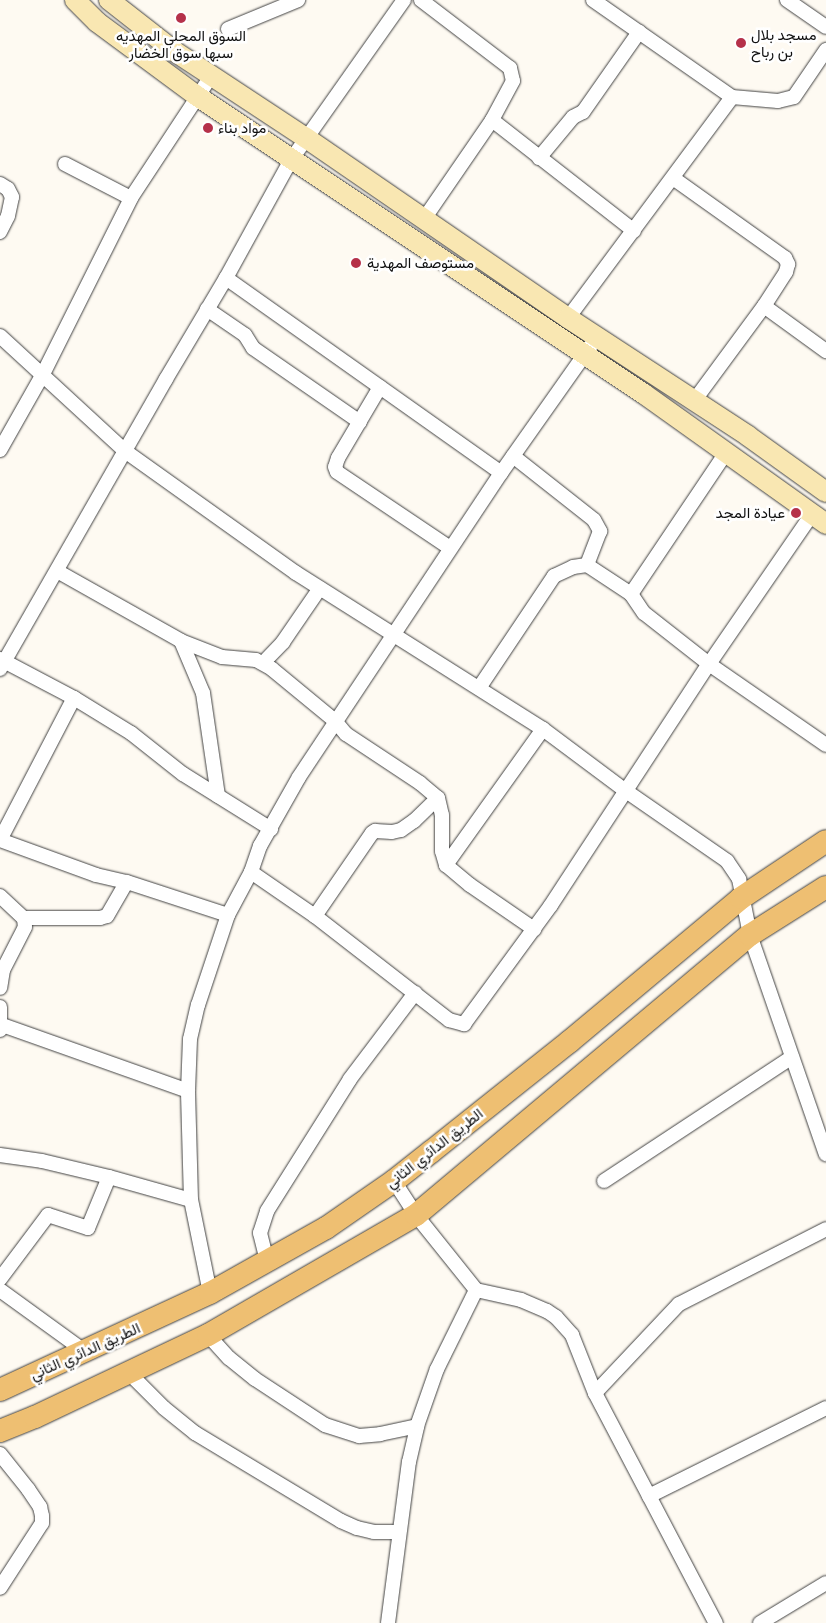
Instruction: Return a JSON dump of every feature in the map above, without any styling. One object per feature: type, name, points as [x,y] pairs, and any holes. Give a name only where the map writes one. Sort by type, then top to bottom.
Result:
[{"type":"main road","points":[[75,0],[97,22],[197,96],[584,356],[644,394],[727,451],[819,519]]},
{"type":"main road","points":[[109,0],[174,51],[306,138],[826,492]]},
{"type":"main road","name":"الطريق الدائري الثاني","points":[[0,1390],[83,1350],[146,1324],[210,1293],[326,1228],[394,1181],[569,1042],[741,898],[826,841]]},
{"type":"main road","points":[[0,1431],[129,1373],[208,1334],[416,1215],[750,935],[826,887]]},
{"type":"street","points":[[228,29],[298,0]]},
{"type":"street","points":[[421,0],[510,68],[513,81],[492,120],[424,219]]},
{"type":"street","points":[[594,0],[732,97],[778,101],[794,97],[826,50]]},
{"type":"street","points":[[787,0],[825,25]]},
{"type":"street","points":[[271,830],[183,774],[131,733],[74,698],[1,663],[57,571],[226,278],[291,160],[402,1]]},
{"type":"street","points":[[539,158],[574,117],[583,112],[639,32]]},
{"type":"street","points":[[0,450],[42,374],[132,198],[211,76]]},
{"type":"street","points":[[568,318],[634,232],[732,97]]},
{"type":"street","points":[[492,120],[634,232]]},
{"type":"street","points":[[66,164],[132,198]]},
{"type":"street","points":[[673,178],[785,258],[788,264],[786,272],[764,306],[694,401]]},
{"type":"street","points":[[0,184],[8,189],[12,197],[8,216],[0,232]]},
{"type":"street","points":[[226,278],[501,473]]},
{"type":"street","points":[[764,306],[826,351]]},
{"type":"street","points":[[207,309],[245,335],[253,348],[360,422]]},
{"type":"street","points":[[0,336],[125,451],[320,588],[543,729],[626,791],[727,861],[739,879],[741,898],[750,935],[826,1154]]},
{"type":"street","points":[[210,1293],[191,1200],[188,1092],[190,1039],[198,1005],[228,915],[251,872],[260,846],[334,722],[501,473],[597,337]]},
{"type":"street","points":[[380,387],[338,458],[335,467],[337,472],[450,548]]},
{"type":"street","points":[[630,594],[727,451]]},
{"type":"street","points":[[513,456],[594,520],[600,531],[587,565]]},
{"type":"street","points":[[251,872],[315,916],[449,1020],[464,1024],[534,929],[709,664],[819,519]]},
{"type":"street","points":[[479,688],[554,576],[573,567],[587,565],[630,594],[644,613],[709,664],[826,745]]},
{"type":"street","points":[[57,571],[181,641],[222,657],[256,660],[263,663],[346,734],[420,783],[438,798],[442,815],[442,851],[446,865],[470,885],[534,929]]},
{"type":"street","points":[[263,663],[283,642],[320,588]]},
{"type":"street","points":[[181,641],[203,693],[218,796]]},
{"type":"street","points":[[74,698],[0,840],[96,874],[127,882],[228,915]]},
{"type":"street","points":[[446,865],[543,729]]},
{"type":"street","points":[[315,916],[372,833],[376,831],[392,832],[400,830],[414,821],[438,798]]},
{"type":"street","points":[[24,918],[100,918],[107,916],[127,882]]},
{"type":"street","points":[[0,896],[24,918],[25,927],[3,970],[0,988]]},
{"type":"street","points":[[267,1261],[260,1232],[267,1211],[350,1079],[415,993]]},
{"type":"street","points":[[0,1007],[1,1028],[188,1092]]},
{"type":"street","points":[[604,1181],[792,1057]]},
{"type":"street","points":[[0,1155],[42,1161],[191,1200]]},
{"type":"street","points":[[0,1279],[48,1215],[88,1228],[108,1177]]},
{"type":"street","points":[[394,1181],[416,1215],[476,1290],[521,1300],[556,1317],[572,1335],[595,1393],[716,1623]]},
{"type":"street","points":[[595,1393],[679,1304],[826,1229]]},
{"type":"street","points":[[0,1290],[83,1350]]},
{"type":"street","points":[[388,1623],[409,1462],[417,1426],[436,1369],[476,1290]]},
{"type":"street","points":[[208,1334],[229,1358],[255,1379],[325,1425],[359,1436],[380,1434],[417,1426]]},
{"type":"street","points":[[129,1373],[164,1408],[195,1433],[340,1521],[374,1532],[399,1532]]},
{"type":"street","points":[[649,1496],[826,1408]]},
{"type":"street","points":[[0,1454],[28,1489],[40,1507],[42,1516],[42,1523],[0,1588]]},
{"type":"street","points":[[760,1623],[826,1583]]},
{"type":"place","name":"السوق المحلي المهديه سبها سوق الخضار","points":[[181,18]]},
{"type":"place","name":"مسجد بلال بن رباح","points":[[741,43]]},
{"type":"place","name":"مواد بناء","points":[[208,128]]},
{"type":"place","name":"مستوصف المهدية","points":[[356,263]]},
{"type":"place","name":"عيادة المجد","points":[[796,513]]}]
